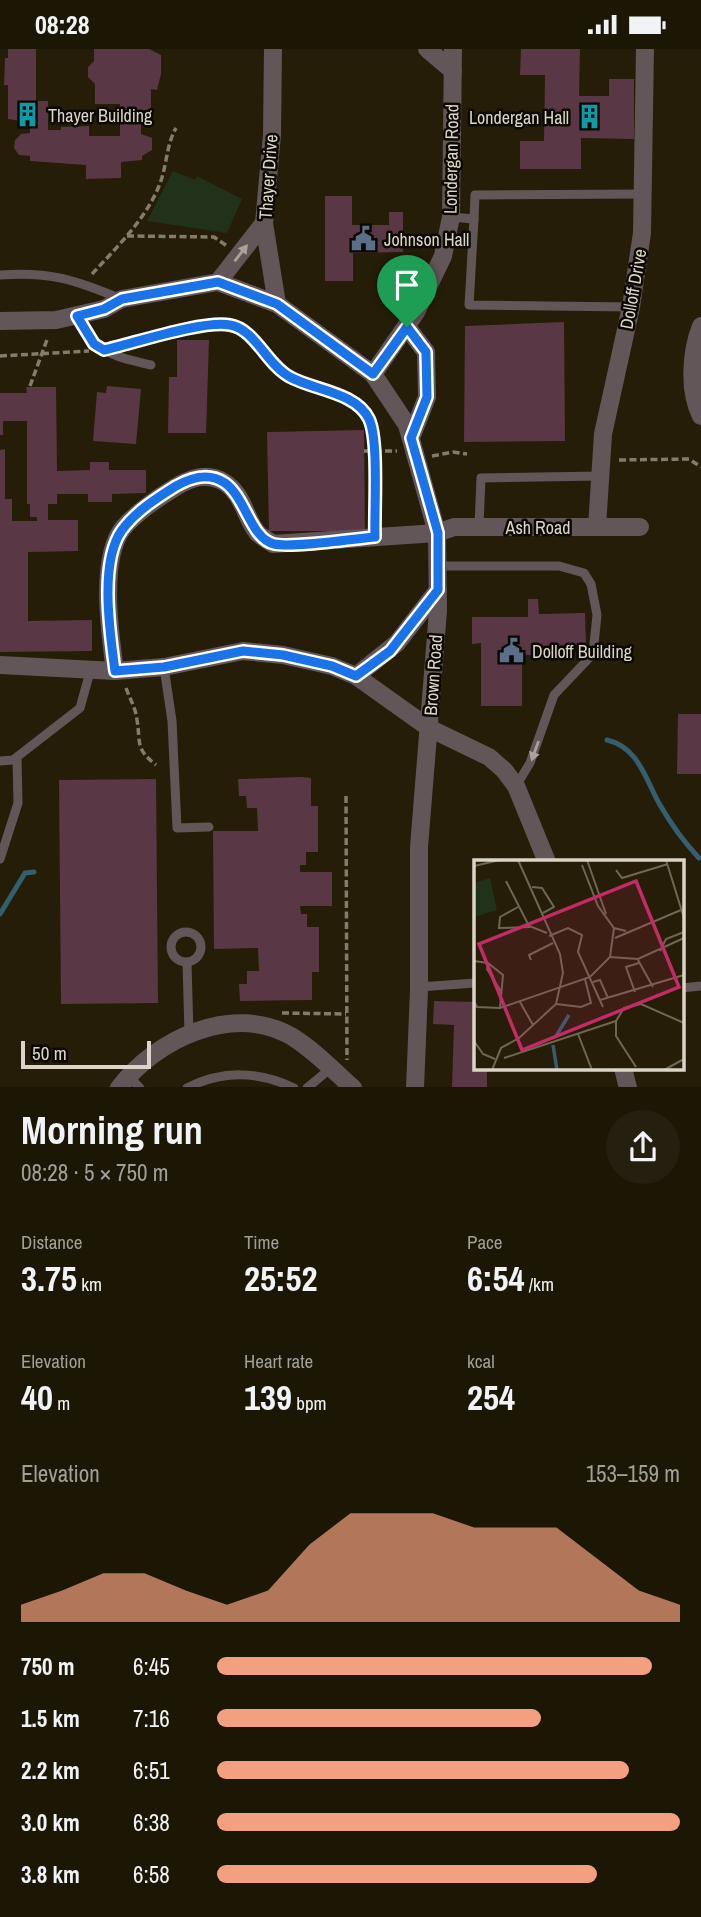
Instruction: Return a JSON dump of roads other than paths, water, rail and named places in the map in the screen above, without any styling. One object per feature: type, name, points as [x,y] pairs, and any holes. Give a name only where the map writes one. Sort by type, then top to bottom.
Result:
[{"type":"street","name":"Thayer Drive","points":[[273,49],[272,135],[264,223],[277,304]]},
{"type":"street","points":[[427,49],[453,71]]},
{"type":"street","name":"Londergan Road","points":[[373,374],[407,327],[436,275],[443,256],[451,217],[453,49]]},
{"type":"street","name":"Dolloff Drive","points":[[597,527],[603,434],[631,307],[645,194],[645,49]]},
{"type":"street","points":[[0,321],[56,320],[104,309],[122,299],[218,282],[264,223]]},
{"type":"street","name":"Brown Road","points":[[218,282],[277,304],[373,374],[407,425],[409,444],[438,533],[438,590],[419,847],[419,987],[415,1087]]},
{"type":"street","points":[[701,325],[693,369],[697,407],[701,416]]},
{"type":"street","points":[[407,327],[426,352],[427,397],[409,444]]},
{"type":"street","name":"Ash Road","points":[[115,671],[109,625],[113,546],[123,529],[152,501],[186,480],[205,476],[224,482],[239,496],[256,532],[273,544],[438,533],[454,527],[640,527]]},
{"type":"street","points":[[356,676],[390,651],[438,590]]},
{"type":"street","points":[[0,665],[90,672],[115,671],[164,667],[243,651],[283,655],[332,666],[356,676],[429,728],[489,757],[516,786],[546,860]]},
{"type":"street","points":[[129,1084],[154,1054],[189,1033],[229,1025],[269,1028],[300,1042],[339,1066],[353,1087]]},
{"type":"street","points":[[624,1070],[628,1087]]},
{"type":"lane","points":[[631,307],[469,305],[475,195],[645,194]]},
{"type":"lane","points":[[451,217],[474,219]]},
{"type":"lane","points":[[0,275],[31,272],[67,277],[122,299]]},
{"type":"lane","points":[[77,316],[94,344],[114,356],[151,365]]},
{"type":"lane","points":[[479,526],[481,478],[601,476]]},
{"type":"lane","points":[[438,566],[559,566],[584,573],[591,584],[597,615],[597,640],[593,655],[554,695],[530,764],[516,786]]},
{"type":"lane","points":[[164,667],[172,721],[177,828],[209,827]]},
{"type":"lane","points":[[0,761],[17,758],[80,708],[90,672]]},
{"type":"lane","points":[[0,859],[18,803],[17,758]]},
{"type":"lane","points":[[187,963],[189,1033]]},
{"type":"lane","points":[[419,987],[474,983]]},
{"type":"lane","points":[[307,1087],[339,1066]]},
{"type":"lane","points":[[187,1087],[223,1076],[249,1074],[273,1078],[294,1087]]},
{"type":"waterway","points":[[607,740],[618,744],[634,757],[669,819],[699,858]]},
{"type":"waterway","points":[[0,914],[25,873],[34,872]]},
{"type":"place","name":"Thayer Building","points":[[28,115]]},
{"type":"place","name":"Londergan Hall","points":[[589,117]]},
{"type":"place","name":"Johnson Hall","points":[[364,239]]},
{"type":"place","name":"Dolloff Building","points":[[512,651]]}]
